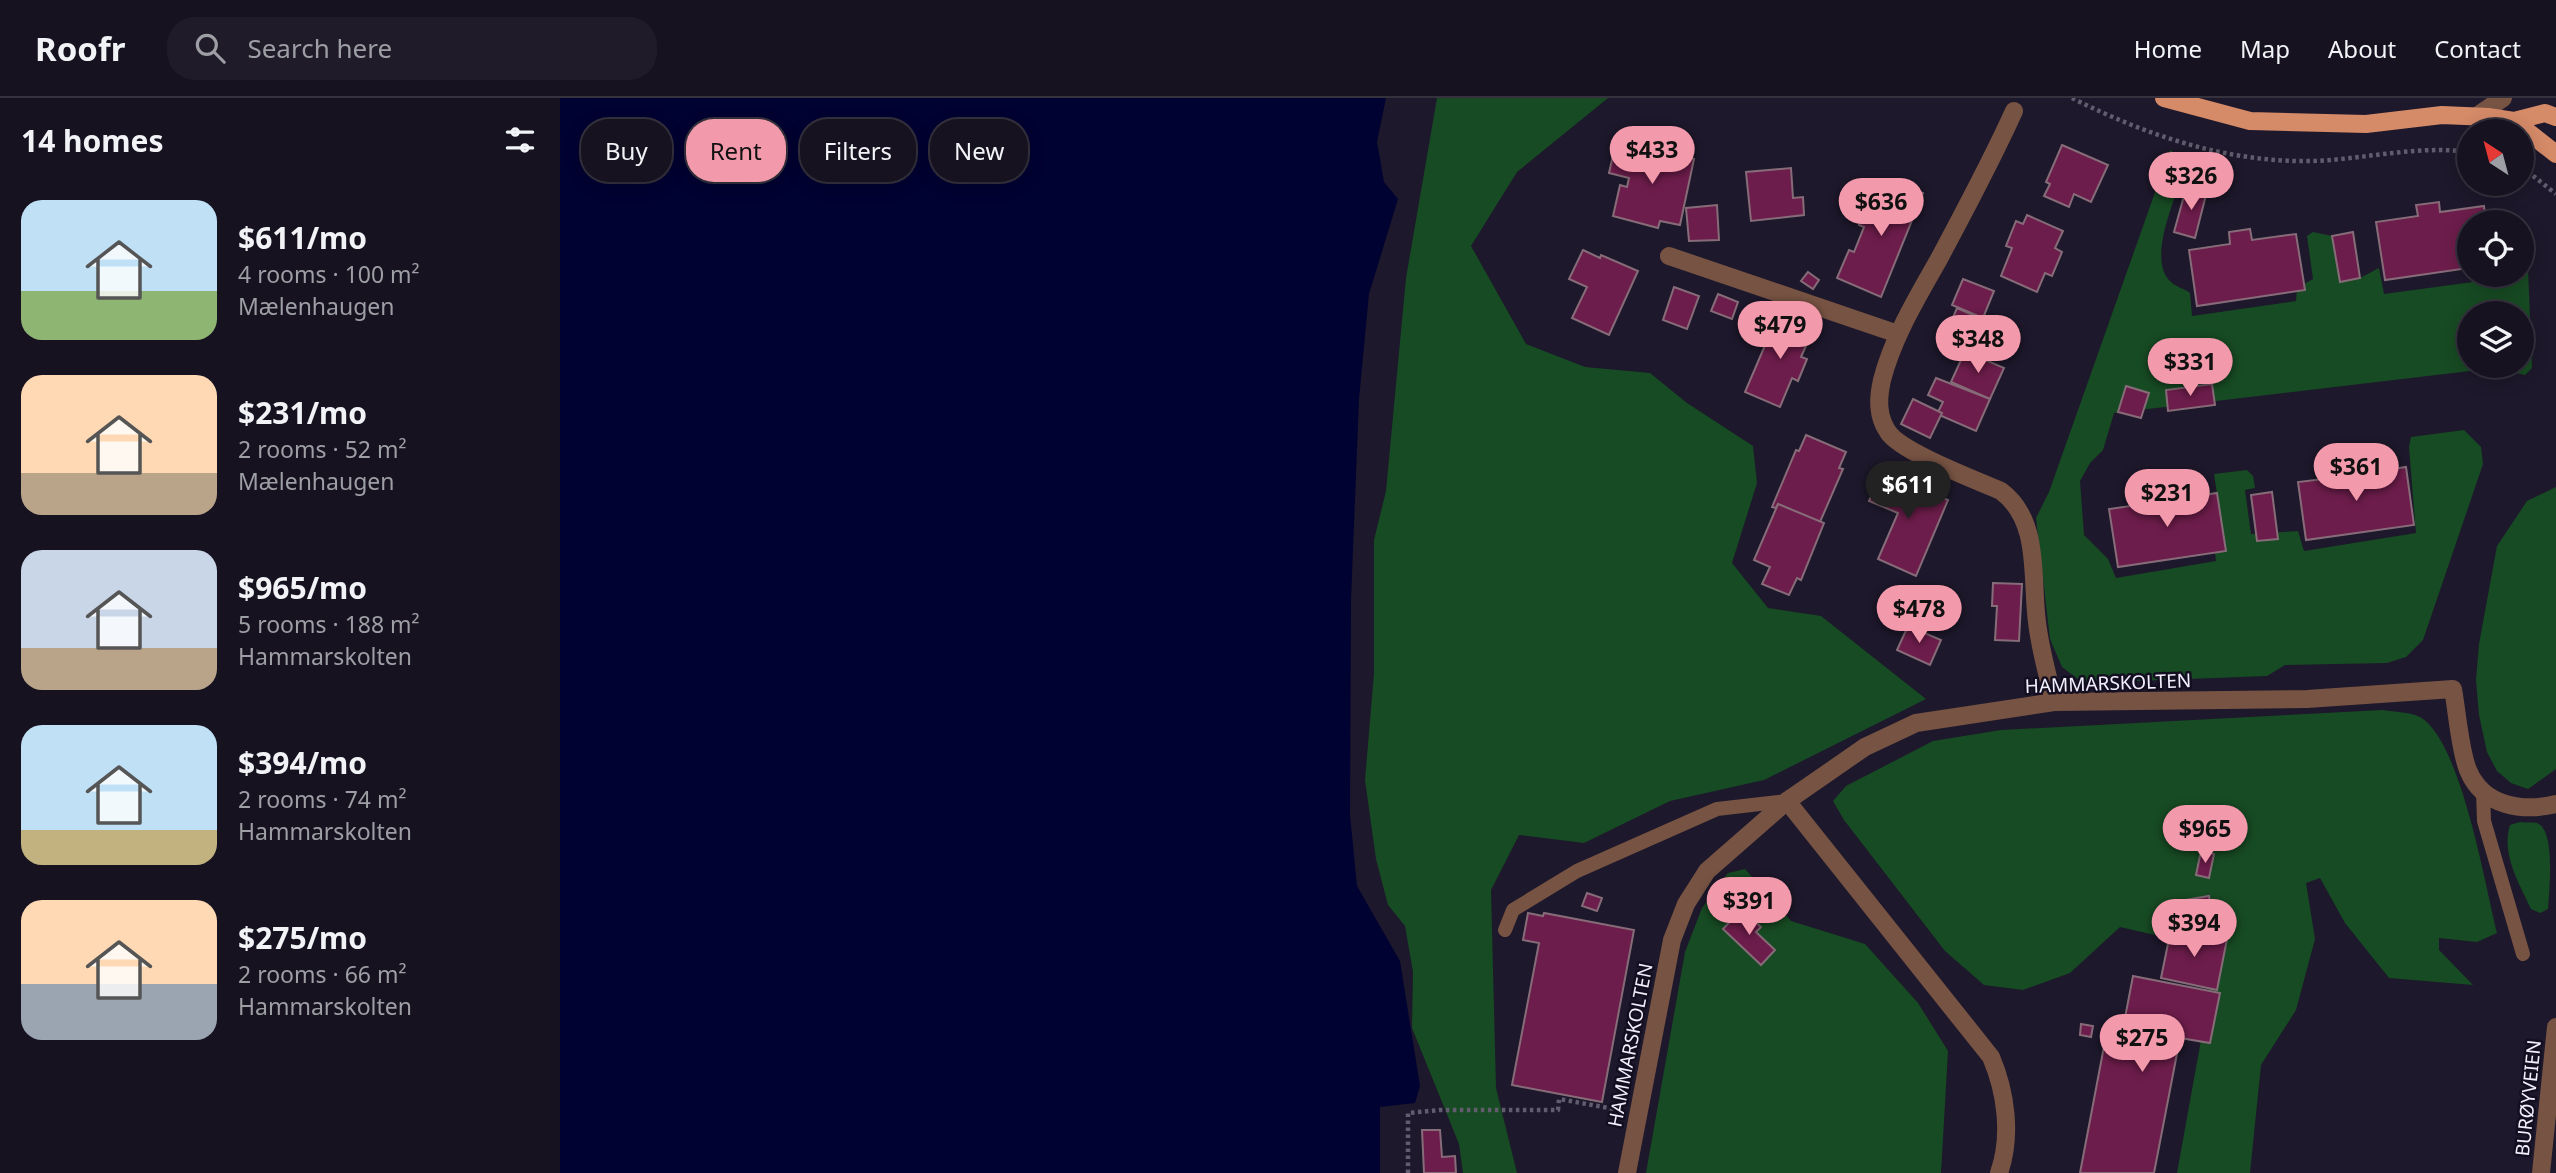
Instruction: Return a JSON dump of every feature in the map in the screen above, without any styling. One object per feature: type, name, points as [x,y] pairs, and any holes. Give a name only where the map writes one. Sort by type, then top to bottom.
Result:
[{"type":"main road","points":[[2164,98],[2250,121],[2366,124],[2442,116],[2499,119]]},
{"type":"main road","points":[[2522,119],[2545,113],[2556,117]]},
{"type":"main road","points":[[2534,139],[2556,154]]},
{"type":"street","points":[[2477,116],[2503,98]]},
{"type":"street","points":[[2014,111],[1984,177],[1898,334],[1882,381],[1878,403],[1881,419],[1889,435],[1905,446],[2001,491],[2014,500],[2023,513],[2030,538],[2037,623],[2054,702]]},
{"type":"street","points":[[1669,256],[1898,334]]},
{"type":"street","name":"HAMMARSKOLTEN","points":[[1627,1173],[1672,940],[1686,904],[1707,871],[1787,801],[1865,747],[1916,723],[2054,702],[2307,699],[2453,689],[2468,771],[2483,792]]},
{"type":"street","points":[[2483,792],[2509,808],[2536,809],[2556,804]]},
{"type":"street","points":[[1787,801],[1991,1057],[2002,1082],[2005,1101],[2004,1144],[1999,1173]]},
{"type":"street","name":"BURØYVEIEN","points":[[2541,1173],[2556,1027]]},
{"type":"street","points":[[2551,1173],[2556,1171]]},
{"type":"lane","points":[[2483,792],[2484,821],[2523,954]]},
{"type":"lane","points":[[1505,930],[1513,910],[1589,865],[1717,809],[1787,801]]},
{"type":"path","points":[[2380,156],[2457,152]]},
{"type":"path","points":[[2534,177],[2556,194]]},
{"type":"path","points":[[1408,1173],[1408,1114],[1440,1110],[1558,1110],[1559,1099],[1639,1113]]},
{"type":"green space","points":[[1437,98],[1608,98],[1517,172],[1471,246],[1526,344],[1585,367],[1650,373],[1687,403],[1753,446],[1757,483],[1732,563],[1768,608],[1821,616],[1926,699],[1764,780],[1670,801],[1584,843],[1519,835],[1491,890],[1496,1088],[1517,1173],[1463,1173],[1459,1144],[1412,1028],[1413,972],[1405,926],[1388,905],[1376,859],[1365,780],[1374,673],[1374,540],[1386,491],[1406,278]]},
{"type":"green space","points":[[2170,150],[2192,164],[2205,183],[2202,190],[2180,183],[2162,248],[2164,273],[2173,284],[2190,293],[2192,316],[2296,301],[2297,288],[2313,279],[2307,236],[2313,232],[2332,236],[2340,282],[2360,278],[2379,268],[2384,294],[2457,284],[2457,287],[2529,287],[2529,301],[2457,301],[2457,373],[2114,413],[2103,450],[2090,463],[2080,481],[2084,535],[2108,559],[2116,578],[2216,561],[2214,544],[2224,542],[2214,474],[2247,470],[2253,476],[2255,488],[2245,490],[2251,534],[2298,531],[2304,551],[2416,533],[2409,447],[2411,437],[2464,430],[2481,447],[2483,464],[2423,640],[2406,657],[2387,663],[2285,665],[2267,676],[2083,683],[2062,667],[2050,639],[2036,518],[2049,492]]},
{"type":"green space","points":[[2556,487],[2556,769],[2528,789],[2511,783],[2497,771],[2487,752],[2479,715],[2476,680],[2479,644],[2497,546],[2527,501]]},
{"type":"green space","points":[[2383,710],[2420,717],[2435,731],[2448,754],[2469,816],[2497,933],[2477,942],[2439,938],[2439,950],[2473,985],[2389,978],[2345,923],[2320,878],[2306,883],[2315,939],[2296,1010],[2261,1065],[2250,1173],[2177,1173],[2203,1029],[2218,922],[2155,935],[2120,927],[2070,973],[2023,990],[1984,985],[1945,951],[1844,820],[1833,801],[1846,786],[1933,741],[2001,730]]},
{"type":"green space","points":[[2520,822],[2537,823],[2547,837],[2550,862],[2548,909],[2540,913],[2531,909],[2510,857],[2510,825]]},
{"type":"green space","points":[[1745,869],[1791,921],[1865,944],[1918,1003],[1948,1051],[1941,1173],[1646,1173],[1685,952],[1702,908],[1728,873]]},
{"type":"shaded area","points":[[560,98],[1386,98],[1377,142],[1384,182],[1398,199],[1369,294],[1359,399],[1351,600],[1350,815],[1357,886],[1400,961],[1420,1086],[1415,1103],[1380,1107],[1380,1173],[560,1173]]},
{"type":"building","points":[[2062,145],[2108,165],[2091,202],[2074,194],[2069,207],[2044,196],[2050,184],[2046,182]]},
{"type":"building","points":[[1636,146],[1694,159],[1680,225],[1660,221],[1658,228],[1613,216],[1620,185],[1627,187],[1629,178],[1609,173],[1614,151],[1634,155]]},
{"type":"building","points":[[1791,168],[1793,198],[1803,197],[1804,215],[1751,221],[1746,172]]},
{"type":"building","points":[[1889,182],[1923,193],[1881,297],[1837,278],[1849,250],[1854,252],[1864,227],[1859,225],[1873,194],[1875,195],[1880,184]]},
{"type":"building","points":[[2187,185],[2207,191],[2195,238],[2174,232]]},
{"type":"building","points":[[2439,202],[2440,212],[2484,206],[2484,210],[2457,210],[2457,270],[2385,280],[2376,222],[2418,216],[2416,205]]},
{"type":"building","points":[[1717,205],[1719,240],[1689,241],[1686,208]]},
{"type":"building","points":[[2027,215],[2063,231],[2055,248],[2062,252],[2052,276],[2045,273],[2037,292],[2001,276],[2012,248],[2006,246],[2016,221],[2023,224]]},
{"type":"building","points":[[2250,229],[2252,240],[2296,234],[2305,290],[2197,306],[2189,250],[2230,244],[2229,232]]},
{"type":"building","points":[[2353,232],[2360,278],[2340,282],[2332,236]]},
{"type":"building","points":[[1583,250],[1638,271],[1609,335],[1572,318],[1587,287],[1569,279]]},
{"type":"building","points":[[1808,272],[1819,280],[1813,289],[1801,281]]},
{"type":"building","points":[[1963,279],[1994,291],[1983,318],[1952,305]]},
{"type":"building","points":[[1674,287],[1699,296],[1687,329],[1663,320]]},
{"type":"building","points":[[1718,294],[1738,302],[1732,319],[1711,311]]},
{"type":"building","points":[[1957,308],[1982,319],[1978,330],[1985,333],[1979,345],[1946,334]]},
{"type":"building","points":[[1778,315],[1813,330],[1801,357],[1807,359],[1798,381],[1792,378],[1780,407],[1745,392]]},
{"type":"building","points":[[1965,351],[2004,368],[1990,399],[1951,382]]},
{"type":"building","points":[[1936,378],[1990,399],[1976,431],[1937,414],[1943,402],[1928,395]]},
{"type":"building","points":[[2212,384],[2215,405],[2168,411],[2166,390]]},
{"type":"building","points":[[2126,386],[2149,393],[2141,418],[2118,412]]},
{"type":"building","points":[[1913,399],[1942,413],[1930,438],[1901,424]]},
{"type":"building","points":[[1806,435],[1846,452],[1839,468],[1843,469],[1820,522],[1778,504],[1776,508],[1772,507],[1796,450],[1799,451]]},
{"type":"building","points":[[2358,462],[2360,474],[2406,467],[2414,525],[2306,540],[2298,482],[2340,477],[2339,466]]},
{"type":"building","points":[[1882,472],[1948,500],[1916,576],[1878,559],[1898,513],[1869,501]]},
{"type":"building","points":[[2169,489],[2171,500],[2217,493],[2226,551],[2118,567],[2109,509],[2152,503],[2150,491]]},
{"type":"building","points":[[2272,492],[2278,539],[2257,541],[2251,495]]},
{"type":"building","points":[[1778,504],[1824,523],[1801,580],[1797,578],[1789,595],[1762,584],[1770,567],[1754,560]]},
{"type":"building","points":[[1993,583],[2022,584],[2019,641],[1995,640],[1997,606],[1992,606]]},
{"type":"building","points":[[1908,626],[1941,640],[1930,665],[1897,650]]},
{"type":"building","points":[[2201,851],[2214,854],[2209,878],[2196,875]]},
{"type":"building","points":[[1587,893],[1602,898],[1597,911],[1582,906]]},
{"type":"building","points":[[2209,896],[2211,908],[2187,912],[2185,900]]},
{"type":"building","points":[[1742,909],[1761,927],[1756,932],[1775,950],[1761,965],[1723,929]]},
{"type":"building","points":[[1528,913],[1543,916],[1544,913],[1634,930],[1602,1102],[1512,1085],[1539,943],[1523,940]]},
{"type":"building","points":[[2214,918],[2215,930],[2191,931],[2190,919]]},
{"type":"building","points":[[2171,929],[2227,939],[2217,990],[2161,978]]},
{"type":"building","points":[[2133,976],[2220,993],[2210,1043],[2180,1038],[2154,1173],[2080,1173],[2109,1020],[2124,1023]]},
{"type":"building","points":[[2081,1024],[2093,1026],[2091,1037],[2080,1035]]},
{"type":"building","points":[[1422,1130],[1440,1130],[1442,1157],[1455,1156],[1456,1173],[1424,1173]]}]
